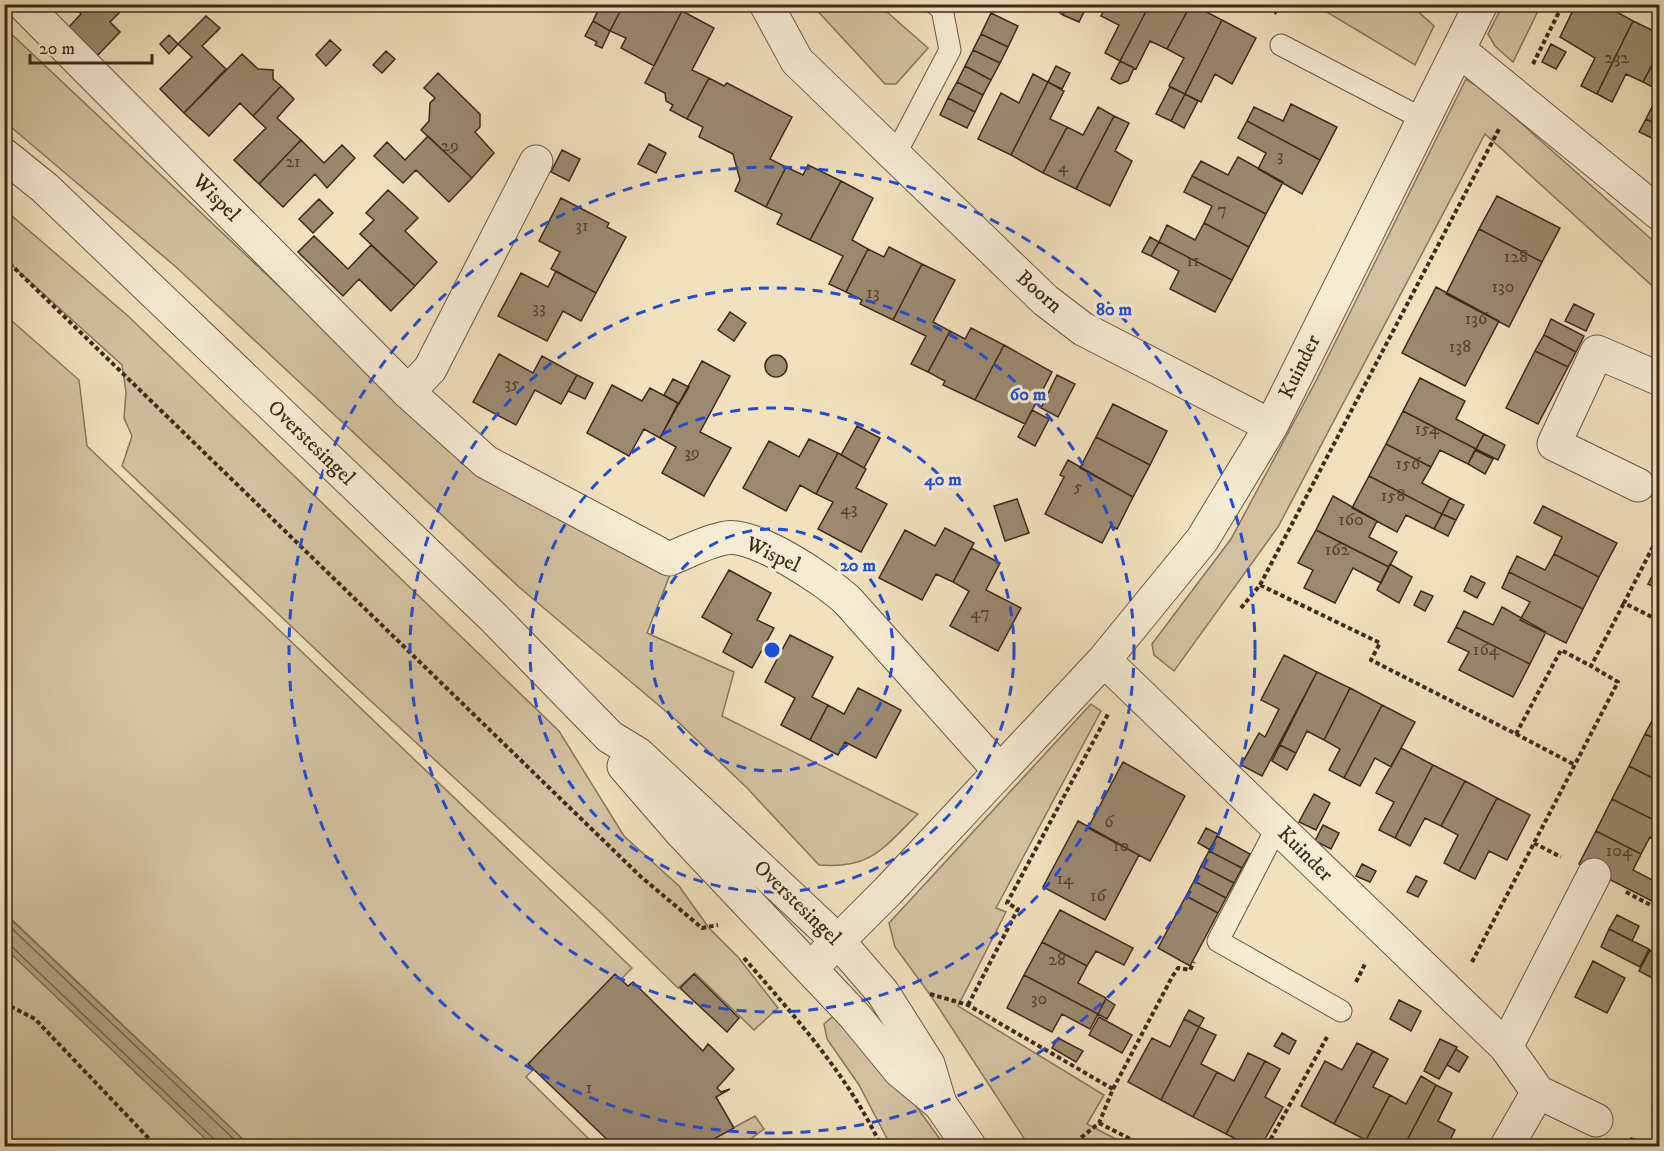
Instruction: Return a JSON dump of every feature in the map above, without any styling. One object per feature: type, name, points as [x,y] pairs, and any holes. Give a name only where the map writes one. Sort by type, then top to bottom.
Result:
[{"type":"street","name":"Wispel","points":[[23,4],[408,392],[486,462],[669,559],[727,537],[750,540],[829,583],[871,626],[1000,771]]},
{"type":"street","name":"Boorn","points":[[766,4],[797,61],[894,157],[1045,300],[1083,329],[1271,426]]},
{"type":"street","name":"Kuinder","points":[[810,968],[1000,771],[1115,670],[1202,540],[1271,426],[1481,4]]},
{"type":"street","points":[[1459,50],[1659,214]]},
{"type":"street","name":"Overstesingel","points":[[4,155],[45,188],[484,608],[610,737],[638,754],[838,941],[883,993],[928,1064],[940,1104]]},
{"type":"street","points":[[408,392],[430,369],[536,162]]},
{"type":"street","points":[[1638,485],[1554,444],[1597,352],[1659,379]]},
{"type":"street","name":"Kuinder","points":[[1115,670],[1506,1047],[1538,1092],[1596,1120]]},
{"type":"street","name":"Overstesingel","points":[[610,737],[621,763],[682,833],[810,968],[900,1071],[940,1104],[969,1146]]},
{"type":"street","points":[[1506,1047],[1594,875]]},
{"type":"street","points":[[1507,1146],[1538,1092]]},
{"type":"lane","points":[[894,157],[950,50],[942,9],[935,4]]},
{"type":"lane","points":[[1281,45],[1423,118]]},
{"type":"lane","points":[[1276,827],[1218,940],[1341,1011]]},
{"type":"path","points":[[1241,609],[1260,585],[1563,4]]},
{"type":"path","points":[[4,258],[640,876],[702,927],[717,926]]},
{"type":"path","points":[[1590,666],[1659,533]]},
{"type":"path","points":[[1260,585],[1380,643],[1371,660],[1575,765]]},
{"type":"path","points":[[1624,603],[1659,621]]},
{"type":"path","points":[[1453,997],[1618,682],[1561,650],[1516,734]]},
{"type":"path","points":[[968,1005],[1018,909],[1007,903],[1115,670]]},
{"type":"path","points":[[1071,1146],[1099,1123],[1113,1089],[1178,968],[1190,970]]},
{"type":"path","points":[[923,992],[968,1005],[1113,1089]]},
{"type":"path","points":[[777,996],[823,1050],[871,1125],[881,1146]]},
{"type":"path","points":[[4,1003],[35,1019],[156,1146]]},
{"type":"path","points":[[1099,1123],[1144,1146]]},
{"type":"shaded area","points":[[812,5],[879,5],[928,48],[896,84],[885,84]]},
{"type":"shaded area","points":[[1315,5],[1411,5],[1434,26],[1415,65]]},
{"type":"shaded area","points":[[1503,5],[1541,5],[1513,62],[1495,46],[1488,34]]},
{"type":"shaded area","points":[[4,27],[477,473],[673,567],[647,633],[734,672],[722,716],[918,814],[885,846],[864,860],[852,864],[819,865],[747,788],[676,720],[519,587],[176,267],[5,122]]},
{"type":"shaded area","points":[[1466,79],[1486,92],[1659,246],[1659,292],[1485,134],[1278,527],[1174,671],[1154,655],[1152,644],[1231,539],[1317,379]]},
{"type":"shaded area","points":[[4,209],[128,316],[559,731],[624,836],[679,886],[709,928],[738,957],[778,1008],[754,1030],[695,973],[678,988],[599,911],[348,680],[122,466],[132,436],[124,418],[126,392],[122,365],[5,259]]},
{"type":"shaded area","points":[[4,314],[79,380],[87,446],[632,968],[526,1077],[596,1146],[250,1146],[5,913]]},
{"type":"shaded area","points":[[1091,704],[1101,711],[996,908],[1006,912],[958,1006],[1104,1095],[1087,1124],[1129,1146],[1029,1146],[931,996],[895,947],[889,923]]},
{"type":"shaded area","points":[[5,948],[213,1146],[5,1146]]},
{"type":"shaded area","points":[[839,1011],[908,1095],[945,1146],[891,1146],[859,1085],[827,1039],[824,1024]]},
{"type":"shaded area","points":[[755,1116],[764,1129],[741,1146],[700,1146]]},
{"type":"water","points":[[4,913],[250,1146],[213,1146],[5,948]]},
{"type":"building","points":[[72,4],[120,4],[124,8],[110,22],[120,32],[96,57],[67,29],[81,14]]},
{"type":"building","points":[[601,4],[624,4],[610,31],[593,21]]},
{"type":"building","points":[[624,4],[669,4],[682,11],[654,66],[621,48],[626,38],[610,31]]},
{"type":"building","points":[[1048,4],[1068,4],[1063,15]]},
{"type":"building","points":[[1068,4],[1088,4],[1079,22],[1063,15]]},
{"type":"building","points":[[1107,4],[1150,4],[1120,61],[1105,53],[1119,25],[1101,16]]},
{"type":"building","points":[[1150,4],[1191,4],[1167,49],[1150,41],[1136,69],[1120,61]]},
{"type":"building","points":[[1191,4],[1222,20],[1185,94],[1169,86],[1184,58],[1167,49]]},
{"type":"building","points":[[1576,4],[1603,4],[1633,21],[1597,94],[1581,86],[1595,58],[1560,37]]},
{"type":"building","points":[[682,11],[714,28],[692,70],[709,78],[687,119],[670,110],[673,105],[666,101],[665,93],[645,83]]},
{"type":"building","points":[[991,13],[1018,26],[1008,47],[981,34]]},
{"type":"building","points":[[206,16],[220,28],[202,46],[226,69],[184,113],[160,89],[192,57],[178,44]]},
{"type":"building","points":[[1222,20],[1256,38],[1232,84],[1215,74],[1201,102],[1185,94]]},
{"type":"building","points":[[593,21],[610,31],[602,48],[595,45],[597,42],[585,36]]},
{"type":"building","points":[[1633,21],[1660,34],[1660,50],[1643,82],[1626,74],[1612,102],[1597,94]]},
{"type":"building","points":[[981,34],[1008,47],[1000,63],[973,50]]},
{"type":"building","points":[[169,35],[178,44],[169,54],[160,44]]},
{"type":"building","points":[[330,40],[341,50],[326,66],[316,55]]},
{"type":"building","points":[[1551,44],[1566,52],[1556,69],[1542,62]]},
{"type":"building","points":[[973,50],[1000,63],[991,80],[965,66]]},
{"type":"building","points":[[1660,50],[1660,91],[1643,82]]},
{"type":"building","points":[[386,51],[395,59],[382,73],[373,65]]},
{"type":"building","points":[[242,54],[258,69],[273,70],[273,79],[281,86],[253,116],[240,103],[209,136],[184,113]]},
{"type":"building","points":[[1120,61],[1134,68],[1128,81],[1120,84],[1111,79]]},
{"type":"building","points":[[965,66],[991,80],[983,95],[957,82]]},
{"type":"building","points":[[1056,66],[1070,73],[1062,89],[1048,82]]},
{"type":"building","points":[[438,73],[480,114],[480,127],[475,132],[494,153],[472,178],[421,130],[429,121],[430,103],[435,98],[424,88]]},
{"type":"building","points":[[1033,74],[1048,82],[1011,155],[978,139],[1001,93],[1019,103]]},
{"type":"building","points":[[709,78],[724,86],[727,83],[792,117],[770,159],[786,167],[766,207],[735,191],[740,180],[733,154],[699,137],[703,127],[687,119]]},
{"type":"building","points":[[957,82],[983,95],[975,112],[948,98]]},
{"type":"building","points":[[1048,82],[1064,91],[1050,119],[1067,127],[1043,173],[1011,155]]},
{"type":"building","points":[[281,86],[294,99],[277,118],[301,140],[259,184],[234,160],[266,128],[253,116]]},
{"type":"building","points":[[1170,87],[1185,94],[1171,121],[1156,114]]},
{"type":"building","points":[[1660,91],[1660,126],[1646,119]]},
{"type":"building","points":[[1185,94],[1198,101],[1184,128],[1171,121]]},
{"type":"building","points":[[948,98],[975,112],[967,128],[940,115]]},
{"type":"building","points":[[1291,104],[1337,127],[1320,160],[1247,121],[1254,107],[1283,121]]},
{"type":"building","points":[[1098,107],[1114,116],[1076,189],[1043,173],[1067,127],[1083,135]]},
{"type":"building","points":[[1114,116],[1129,123],[1115,151],[1132,161],[1110,206],[1076,189]]},
{"type":"building","points":[[1646,119],[1660,126],[1654,139],[1639,132]]},
{"type":"building","points":[[1247,121],[1320,160],[1302,194],[1258,169],[1266,153],[1238,138]]},
{"type":"building","points":[[428,136],[472,178],[449,202],[416,170],[403,183],[374,156],[387,142],[405,160]]},
{"type":"building","points":[[301,140],[324,163],[342,145],[355,158],[327,188],[315,174],[283,207],[259,184]]},
{"type":"building","points":[[649,144],[666,153],[656,173],[638,164]]},
{"type":"building","points":[[562,150],[580,159],[569,181],[551,172]]},
{"type":"building","points":[[1238,157],[1283,182],[1266,214],[1192,176],[1201,161],[1228,175]]},
{"type":"building","points":[[808,165],[841,181],[810,240],[777,224],[782,214],[766,207],[786,167],[803,175]]},
{"type":"building","points":[[1192,176],[1266,214],[1249,247],[1204,223],[1212,206],[1184,192]]},
{"type":"building","points":[[841,181],[873,198],[852,240],[868,249],[846,292],[829,284],[843,256],[810,240]]},
{"type":"building","points":[[388,190],[418,218],[405,231],[437,262],[415,286],[360,234],[374,220],[366,213]]},
{"type":"building","points":[[1497,196],[1560,228],[1542,262],[1479,229]]},
{"type":"building","points":[[561,198],[609,223],[607,227],[626,237],[596,293],[551,269],[560,252],[539,241]]},
{"type":"building","points":[[319,199],[333,213],[313,233],[299,219]]},
{"type":"building","points":[[1204,223],[1249,247],[1232,280],[1159,242],[1167,225],[1195,240]]},
{"type":"building","points":[[1479,229],[1542,262],[1509,327],[1446,294]]},
{"type":"building","points":[[314,236],[348,269],[371,245],[415,286],[391,311],[359,279],[343,296],[298,252]]},
{"type":"building","points":[[1150,237],[1159,242],[1151,256],[1142,252]]},
{"type":"building","points":[[1159,242],[1232,280],[1215,312],[1170,289],[1179,271],[1151,256]]},
{"type":"building","points":[[889,247],[922,264],[893,320],[860,304],[862,300],[846,292],[868,249],[884,257]]},
{"type":"building","points":[[922,264],[955,280],[933,322],[950,331],[928,372],[911,364],[926,336],[893,320]]},
{"type":"building","points":[[556,271],[596,293],[581,321],[563,311],[547,341],[498,316],[521,273],[548,287]]},
{"type":"building","points":[[1436,287],[1499,321],[1465,386],[1402,353]]},
{"type":"building","points":[[1574,304],[1594,314],[1586,331],[1565,321]]},
{"type":"building","points":[[730,312],[746,323],[734,341],[718,330]]},
{"type":"building","points":[[1551,319],[1584,336],[1576,352],[1544,335]]},
{"type":"building","points":[[971,328],[1004,345],[975,400],[943,385],[945,381],[928,372],[950,331],[965,339]]},
{"type":"building","points":[[1544,335],[1576,352],[1568,367],[1535,351]]},
{"type":"building","points":[[1004,345],[1052,372],[1025,424],[975,400]]},
{"type":"building","points":[[1535,351],[1568,367],[1538,424],[1506,408]]},
{"type":"building","points":[[499,354],[533,373],[542,356],[577,375],[561,404],[535,390],[516,425],[473,402]]},
{"type":"building","points":[[776,355],[784,358],[787,366],[784,374],[776,377],[768,374],[765,366],[768,358]]},
{"type":"building","points":[[702,361],[730,376],[700,432],[731,448],[704,496],[662,473],[676,447],[660,438]]},
{"type":"building","points":[[577,375],[593,383],[585,399],[568,391]]},
{"type":"building","points":[[1057,375],[1075,384],[1058,417],[1041,408]]},
{"type":"building","points":[[1420,378],[1465,401],[1456,419],[1484,434],[1476,449],[1403,411]]},
{"type":"building","points":[[673,379],[689,387],[679,404],[664,395]]},
{"type":"building","points":[[612,385],[642,401],[650,388],[678,403],[660,438],[644,429],[629,456],[587,433]]},
{"type":"building","points":[[1113,404],[1167,431],[1150,465],[1096,437]]},
{"type":"building","points":[[1032,410],[1049,419],[1035,446],[1018,437]]},
{"type":"building","points":[[1403,411],[1476,449],[1468,464],[1440,450],[1431,467],[1386,444]]},
{"type":"building","points":[[857,426],[880,438],[864,468],[841,455]]},
{"type":"building","points":[[1484,434],[1505,445],[1498,460],[1476,449]]},
{"type":"building","points":[[1096,437],[1150,465],[1133,497],[1080,468]]},
{"type":"building","points":[[809,439],[838,453],[816,494],[800,485],[786,511],[743,488],[769,441],[799,457]]},
{"type":"building","points":[[1386,444],[1431,467],[1422,483],[1450,498],[1442,514],[1369,476]]},
{"type":"building","points":[[1475,450],[1493,459],[1485,474],[1468,464]]},
{"type":"building","points":[[838,453],[866,469],[856,488],[887,504],[861,552],[818,529],[833,502],[816,494]]},
{"type":"building","points":[[1068,460],[1133,497],[1117,529],[1111,526],[1102,543],[1045,514],[1064,477],[1060,475]]},
{"type":"building","points":[[1369,476],[1442,514],[1434,529],[1406,515],[1397,532],[1352,508]]},
{"type":"building","points":[[1333,496],[1377,521],[1369,537],[1397,552],[1389,567],[1316,530]]},
{"type":"building","points":[[1450,498],[1464,505],[1456,520],[1442,514]]},
{"type":"building","points":[[1017,499],[1029,533],[1005,541],[994,506]]},
{"type":"building","points":[[1543,506],[1617,543],[1599,577],[1554,554],[1562,537],[1534,523]]},
{"type":"building","points":[[1442,514],[1456,520],[1448,536],[1434,529]]},
{"type":"building","points":[[945,528],[974,543],[953,582],[936,574],[922,600],[879,578],[905,530],[935,546]]},
{"type":"building","points":[[1316,530],[1389,567],[1381,583],[1353,568],[1335,603],[1304,588],[1313,570],[1298,563]]},
{"type":"building","points":[[971,548],[1000,563],[986,590],[1021,608],[998,651],[950,626],[969,591],[953,582]]},
{"type":"building","points":[[1554,554],[1599,577],[1583,609],[1509,572],[1517,556],[1545,570]]},
{"type":"building","points":[[1660,560],[1660,589],[1648,584]]},
{"type":"building","points":[[1390,564],[1412,577],[1399,603],[1377,590]]},
{"type":"building","points":[[729,570],[771,593],[757,620],[774,628],[752,668],[723,652],[732,634],[702,617]]},
{"type":"building","points":[[1509,572],[1583,609],[1566,643],[1520,620],[1530,602],[1502,588]]},
{"type":"building","points":[[1471,576],[1485,583],[1477,598],[1464,591]]},
{"type":"building","points":[[1421,591],[1433,596],[1425,611],[1414,605]]},
{"type":"building","points":[[1502,607],[1546,632],[1530,664],[1456,627],[1464,611],[1493,625]]},
{"type":"building","points":[[1456,627],[1530,664],[1513,697],[1459,670],[1469,652],[1448,642]]},
{"type":"building","points":[[790,635],[833,657],[812,697],[828,705],[810,740],[781,725],[795,698],[765,682]]},
{"type":"building","points":[[1284,655],[1317,672],[1262,776],[1241,765],[1259,733],[1265,737],[1279,709],[1261,700]]},
{"type":"building","points":[[1317,672],[1350,688],[1324,740],[1307,731],[1296,753],[1280,745]]},
{"type":"building","points":[[858,688],[901,710],[876,758],[845,742],[838,755],[810,740],[828,705],[844,714]]},
{"type":"building","points":[[1350,688],[1382,705],[1344,778],[1329,770],[1340,749],[1324,740]]},
{"type":"building","points":[[1382,705],[1415,722],[1391,767],[1375,758],[1360,786],[1344,778]]},
{"type":"building","points":[[1660,706],[1660,741],[1645,734]]},
{"type":"building","points":[[1645,734],[1660,741],[1660,782],[1629,766]]},
{"type":"building","points":[[1280,745],[1296,753],[1287,770],[1272,761]]},
{"type":"building","points":[[1401,748],[1433,765],[1395,838],[1379,830],[1394,802],[1376,793]]},
{"type":"building","points":[[1123,762],[1185,796],[1150,861],[1088,828]]},
{"type":"building","points":[[1433,765],[1465,781],[1441,826],[1425,818],[1410,846],[1395,838]]},
{"type":"building","points":[[1629,766],[1660,782],[1660,823],[1612,799]]},
{"type":"building","points":[[1465,781],[1497,798],[1459,871],[1444,863],[1458,835],[1441,826]]},
{"type":"building","points":[[1314,794],[1330,803],[1316,830],[1299,822]]},
{"type":"building","points":[[1497,798],[1530,815],[1507,860],[1489,851],[1475,879],[1459,871]]},
{"type":"building","points":[[1612,799],[1660,823],[1660,842],[1650,837],[1641,854],[1596,831]]},
{"type":"building","points":[[1078,821],[1139,855],[1105,920],[1043,887]]},
{"type":"building","points":[[1323,825],[1339,833],[1331,849],[1315,841]]},
{"type":"building","points":[[1206,828],[1218,834],[1210,850],[1198,843]]},
{"type":"building","points":[[1596,831],[1641,854],[1633,870],[1660,884],[1652,901],[1579,864]]},
{"type":"building","points":[[1217,836],[1250,854],[1242,868],[1209,851]]},
{"type":"building","points":[[1209,851],[1242,868],[1234,883],[1201,866]]},
{"type":"building","points":[[1362,864],[1376,871],[1370,882],[1356,876]]},
{"type":"building","points":[[1201,866],[1234,883],[1226,898],[1194,881]]},
{"type":"building","points":[[1416,876],[1427,881],[1418,897],[1407,892]]},
{"type":"building","points":[[1194,881],[1226,898],[1218,913],[1186,896]]},
{"type":"building","points":[[1186,896],[1218,913],[1190,966],[1158,948]]},
{"type":"building","points":[[1060,910],[1133,948],[1124,965],[1096,951],[1087,966],[1042,942]]},
{"type":"building","points":[[1617,915],[1639,926],[1632,941],[1609,929]]},
{"type":"building","points":[[1609,929],[1649,949],[1640,967],[1601,947]]},
{"type":"building","points":[[1042,942],[1087,966],[1078,983],[1106,998],[1098,1014],[1024,975]]},
{"type":"building","points":[[1650,950],[1660,955],[1658,981],[1639,971]]},
{"type":"building","points":[[1593,961],[1625,978],[1607,1013],[1575,997]]},
{"type":"building","points":[[615,974],[628,986],[633,982],[703,1051],[708,1044],[734,1069],[717,1088],[721,1092],[730,1089],[716,1097],[734,1128],[701,1146],[614,1146],[528,1064]]},
{"type":"building","points":[[694,974],[739,1018],[727,1032],[680,988]]},
{"type":"building","points":[[1024,975],[1098,1014],[1090,1029],[1062,1014],[1052,1032],[1007,1008]]},
{"type":"building","points":[[1106,999],[1115,1005],[1107,1019],[1098,1014]]},
{"type":"building","points":[[1399,1000],[1421,1011],[1411,1031],[1390,1019]]},
{"type":"building","points":[[1189,1010],[1204,1018],[1199,1027],[1184,1019]]},
{"type":"building","points":[[1099,1017],[1132,1035],[1122,1053],[1089,1035]]},
{"type":"building","points":[[1184,1019],[1199,1027],[1161,1100],[1128,1082],[1152,1038],[1170,1047]]},
{"type":"building","points":[[1199,1027],[1216,1035],[1201,1064],[1217,1072],[1193,1117],[1161,1100]]},
{"type":"building","points":[[1282,1033],[1296,1041],[1289,1054],[1274,1046]]},
{"type":"building","points":[[1058,1038],[1083,1051],[1076,1062],[1052,1048]]},
{"type":"building","points":[[1440,1039],[1457,1047],[1439,1079],[1424,1071]]},
{"type":"building","points":[[1357,1043],[1373,1051],[1334,1124],[1301,1106],[1325,1061],[1342,1070]]},
{"type":"building","points":[[1456,1049],[1468,1057],[1459,1072],[1447,1065]]},
{"type":"building","points":[[1373,1051],[1388,1059],[1373,1087],[1390,1095],[1366,1140],[1334,1124]]},
{"type":"building","points":[[1248,1053],[1265,1061],[1226,1134],[1193,1117],[1217,1072],[1234,1081]]},
{"type":"building","points":[[1265,1061],[1280,1069],[1265,1097],[1283,1107],[1261,1146],[1249,1146],[1226,1134]]},
{"type":"building","points":[[1421,1076],[1436,1085],[1404,1146],[1378,1146],[1366,1140],[1390,1095],[1406,1104]]},
{"type":"building","points":[[1436,1085],[1452,1093],[1438,1121],[1455,1130],[1447,1146],[1404,1146]]},
{"type":"building","points":[[1631,1138],[1649,1146],[1626,1146]]}]
